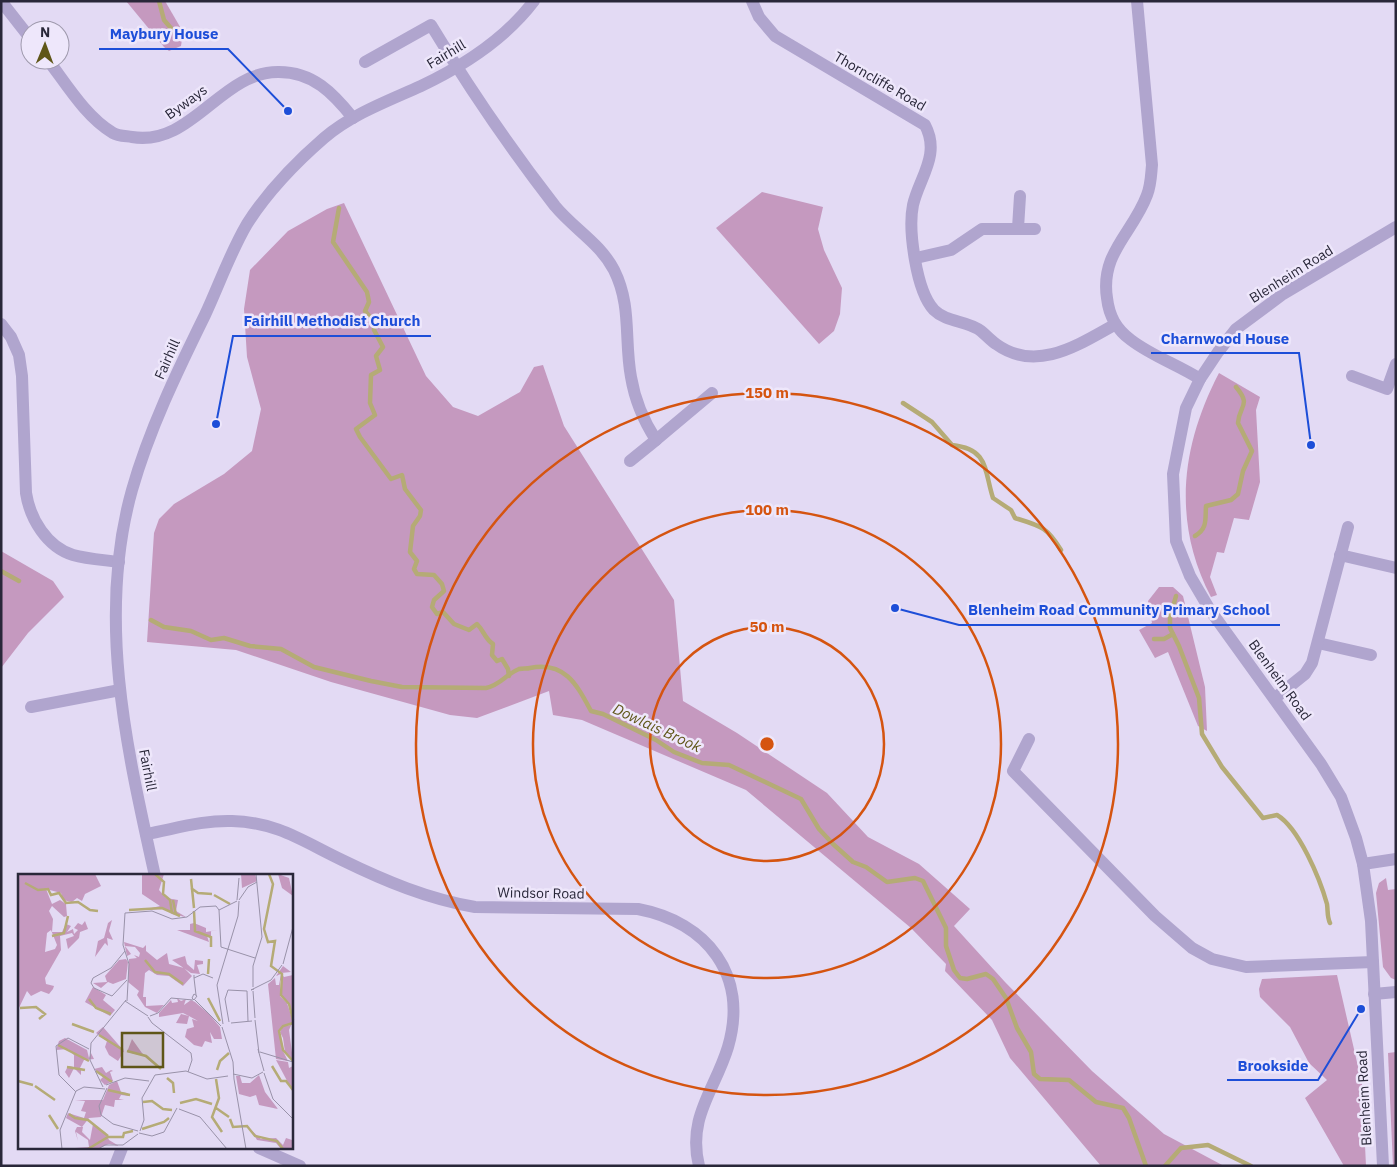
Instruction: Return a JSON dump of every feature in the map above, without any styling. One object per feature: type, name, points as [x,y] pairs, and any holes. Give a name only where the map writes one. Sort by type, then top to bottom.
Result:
[{"type":"street","points":[[1,1],[20,25]]},
{"type":"street","name":"Fairhill","points":[[155,874],[120,690],[115,648],[119,562],[131,493],[144,453],[181,364],[246,226],[277,182],[328,134],[353,118],[456,67],[510,28],[534,1]]},
{"type":"street","name":"Thorncliffe Road","points":[[752,1],[759,16],[775,36],[925,125],[930,137],[929,158],[924,178],[914,202],[910,222],[923,296],[934,310],[946,319],[979,330],[996,344],[1016,354],[1055,355],[1077,346],[1114,325]]},
{"type":"street","points":[[1137,1],[1152,165],[1151,180],[1147,195],[1113,252],[1107,269],[1105,288],[1107,304],[1114,325],[1130,339],[1151,353],[1200,379]]},
{"type":"street","points":[[365,62],[431,25],[497,129],[557,208],[604,253],[614,270],[622,289],[626,309],[630,376],[643,420],[656,440]]},
{"type":"street","name":"Byways","points":[[56,70],[90,115],[114,134],[147,139],[170,132],[238,82],[254,75],[271,72],[294,72],[320,83],[353,118]]},
{"type":"street","points":[[1018,228],[1020,196]]},
{"type":"street","points":[[916,258],[950,250],[982,229],[1035,229]]},
{"type":"street","name":"Blenheim Road","points":[[1383,1166],[1371,921],[1363,864],[1341,797],[1310,745],[1210,610],[1190,576],[1176,541],[1173,474],[1176,448],[1186,408],[1200,379],[1236,329],[1283,294],[1394,234]]},
{"type":"street","points":[[1,324],[11,337],[19,355],[22,376],[26,493],[28,507],[34,521],[56,545],[72,555],[119,562]]},
{"type":"street","points":[[1352,376],[1387,389],[1396,364]]},
{"type":"street","points":[[630,461],[712,393]]},
{"type":"street","points":[[1275,698],[1305,674],[1312,663],[1348,527]]},
{"type":"street","points":[[1340,555],[1396,568]]},
{"type":"street","points":[[1318,643],[1371,655]]},
{"type":"street","points":[[31,707],[120,690]]},
{"type":"street","points":[[1029,739],[1013,771],[1144,904],[1192,948],[1212,960],[1246,967],[1373,962]]},
{"type":"street","name":"Windsor Road","points":[[146,834],[193,825],[232,821],[267,825],[302,838],[381,878],[438,900],[475,907],[638,909],[658,912],[680,921],[713,948],[729,978],[732,1000],[732,1025],[728,1048],[704,1102],[698,1122],[696,1151],[699,1166]]},
{"type":"street","points":[[1363,864],[1396,859]]},
{"type":"street","points":[[1374,994],[1396,992]]},
{"type":"street","points":[[115,1166],[121,1150]]},
{"type":"street","points":[[264,1150],[300,1166]]},
{"type":"shaded area","points":[[126,1],[165,1],[183,32],[181,46],[169,51],[164,47]]},
{"type":"shaded area","points":[[762,192],[823,207],[818,229],[824,250],[842,288],[840,314],[834,331],[819,344],[716,228]]},
{"type":"shaded area","points":[[344,203],[426,376],[453,407],[478,416],[520,392],[534,367],[543,365],[564,426],[674,600],[683,701],[737,733],[827,793],[868,837],[919,864],[970,909],[954,926],[1005,982],[1092,1071],[1164,1134],[1224,1166],[1101,1166],[1010,1058],[992,1020],[945,971],[946,964],[911,928],[746,790],[582,720],[553,715],[549,691],[477,718],[450,715],[331,682],[236,650],[147,642],[154,533],[159,519],[174,504],[224,474],[252,451],[261,409],[247,357],[244,309],[250,270],[288,231],[327,209]]},
{"type":"shaded area","points":[[1219,373],[1260,397],[1256,410],[1260,482],[1249,520],[1234,518],[1224,553],[1217,552],[1210,577],[1217,595],[1211,597],[1190,541],[1186,512],[1186,484],[1189,456],[1196,428]]},
{"type":"shaded area","points":[[1,551],[53,581],[64,597],[28,633],[1,668]]},
{"type":"shaded area","points":[[1159,587],[1173,587],[1183,596],[1205,687],[1207,731],[1198,726],[1168,652],[1155,658],[1139,630],[1152,623],[1148,601]]},
{"type":"shaded area","points":[[1386,878],[1388,890],[1396,889],[1396,980],[1391,978],[1383,967],[1376,893],[1379,883]]},
{"type":"shaded area","points":[[1337,975],[1362,1084],[1366,1166],[1344,1166],[1305,1098],[1327,1080],[1309,1063],[1290,1027],[1260,997],[1259,989],[1262,979]]},
{"type":"shaded area","points":[[1396,1052],[1396,1166],[1393,1166],[1388,1053]]},
{"type":"waterway","points":[[159,1],[164,20],[176,34]]},
{"type":"waterway","points":[[339,208],[333,242],[367,292],[369,302],[365,311],[374,322],[374,330],[383,347],[376,356],[380,370],[371,375],[370,403],[375,415],[356,429],[391,479],[402,475],[405,489],[421,510],[420,516],[413,526],[410,552],[417,561],[414,569],[417,574],[434,575],[442,584],[444,591],[434,600],[432,607],[437,614],[443,612],[454,624],[469,630],[477,624],[493,644],[492,655],[497,661],[502,659],[508,669],[509,676]]},
{"type":"waterway","points":[[1195,536],[1204,526],[1206,506],[1231,500],[1238,494],[1243,471],[1252,451],[1238,423],[1244,402],[1241,393],[1236,387]]},
{"type":"waterway","points":[[903,403],[932,422],[952,445],[964,447],[979,456],[986,470],[993,498],[1011,510],[1015,518],[1042,528],[1052,536],[1061,550]]},
{"type":"waterway","name":"Dowlais Brook","points":[[1,571],[19,581]]},
{"type":"waterway","points":[[1176,596],[1170,617],[1170,628],[1199,698],[1202,734],[1222,767],[1263,818],[1277,815],[1301,842],[1319,881],[1327,904],[1330,923]]},
{"type":"waterway","name":"Dowlais Brook","points":[[151,620],[164,627],[191,631],[211,640],[224,638],[250,646],[281,649],[314,667],[402,687],[486,688],[491,687],[519,669],[552,668],[561,672],[575,684],[591,711],[603,714],[656,740],[674,752],[702,763],[729,765],[801,799],[819,829],[853,862],[866,867],[887,882],[915,878],[923,881],[946,928],[946,946],[954,970],[960,978],[967,979],[986,974],[993,979],[1006,998],[1017,1028],[1031,1052],[1034,1074],[1040,1079],[1069,1080],[1096,1102],[1123,1108],[1129,1118],[1146,1166]]},
{"type":"waterway","points":[[1154,639],[1164,639],[1173,634]]},
{"type":"waterway","name":"Dowlais Brook","points":[[1165,1166],[1181,1148],[1208,1145],[1251,1166]]},
{"type":"place","name":"Maybury House","points":[[288,111]]},
{"type":"place","name":"Fairhill Methodist Church","points":[[216,424]]},
{"type":"place","name":"Charnwood House","points":[[1311,445]]},
{"type":"place","name":"Blenheim Road Community Primary School","points":[[895,608]]},
{"type":"place","name":"Brookside","points":[[1361,1009]]}]
